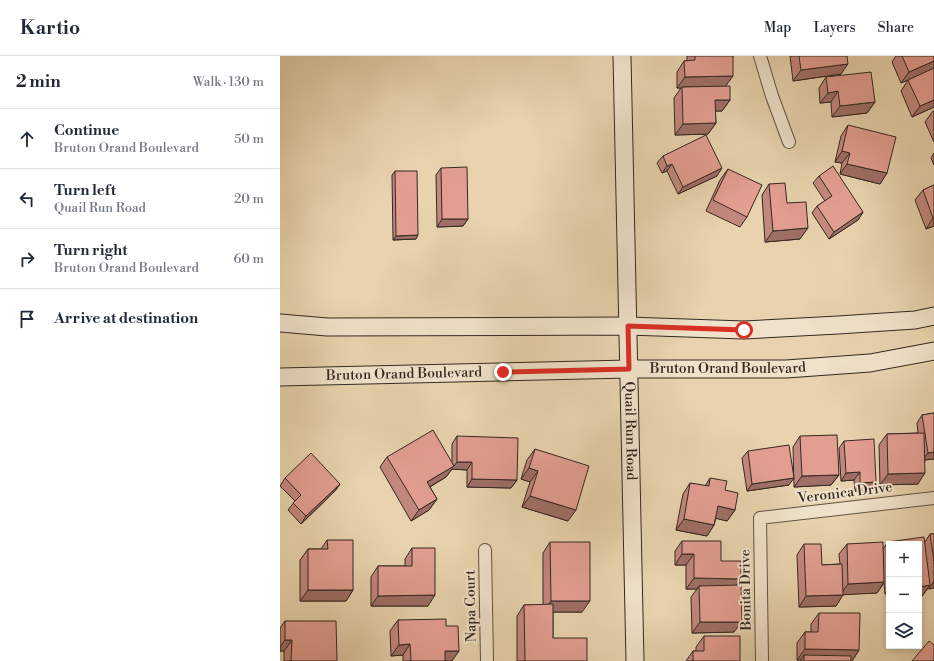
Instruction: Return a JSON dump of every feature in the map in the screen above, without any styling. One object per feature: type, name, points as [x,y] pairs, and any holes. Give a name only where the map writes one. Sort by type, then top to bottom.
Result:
[{"type":"main road","name":"Quail Run Road","points":[[622,56],[635,661]]},
{"type":"main road","points":[[280,324],[327,327],[628,326],[744,330],[838,326],[915,320],[934,316]]},
{"type":"main road","name":"Bruton Orand Boulevard","points":[[280,377],[629,369],[786,368],[870,363],[934,351]]},
{"type":"street","points":[[760,56],[772,96],[789,142]]},
{"type":"street","name":"Veronica Drive","points":[[760,518],[934,498]]},
{"type":"street","name":"Bonita Drive","points":[[760,518],[762,661]]},
{"type":"street","name":"Napa Court","points":[[485,550],[487,661]]},
{"type":"building","points":[[695,56],[733,56],[733,76],[685,77],[684,61],[695,60]]},
{"type":"building","points":[[799,56],[847,56],[848,64],[801,70]]},
{"type":"building","points":[[902,56],[934,56],[934,61],[909,72]]},
{"type":"building","points":[[934,68],[934,100],[920,106],[908,80]]},
{"type":"building","points":[[871,72],[875,102],[840,106],[838,91],[828,93],[826,77]]},
{"type":"building","points":[[730,86],[730,100],[715,100],[716,123],[683,124],[682,87]]},
{"type":"building","points":[[848,125],[896,137],[887,173],[847,164],[850,153],[842,151]]},
{"type":"building","points":[[706,135],[722,168],[683,187],[672,164],[667,166],[663,156]]},
{"type":"building","points":[[833,166],[863,212],[834,232],[817,206],[832,196],[819,176]]},
{"type":"building","points":[[467,167],[468,219],[442,219],[441,168]]},
{"type":"building","points":[[728,169],[762,185],[747,217],[713,200]]},
{"type":"building","points":[[395,171],[417,171],[418,235],[396,236]]},
{"type":"building","points":[[785,183],[787,203],[806,202],[808,228],[773,231],[769,184]]},
{"type":"building","points":[[934,185],[934,218],[933,218],[923,190]]},
{"type":"building","points":[[934,413],[934,452],[928,453],[922,415]]},
{"type":"building","points":[[433,430],[454,466],[427,482],[437,499],[419,510],[387,457]]},
{"type":"building","points":[[924,433],[925,473],[888,474],[887,434]]},
{"type":"building","points":[[837,435],[839,475],[802,476],[800,436]]},
{"type":"building","points":[[457,436],[518,438],[517,480],[472,479],[472,462],[457,462]]},
{"type":"building","points":[[874,439],[876,482],[860,483],[860,472],[846,473],[844,441]]},
{"type":"building","points":[[789,445],[794,478],[752,484],[748,451]]},
{"type":"building","points":[[535,449],[589,466],[576,510],[530,496],[538,471],[529,468]]},
{"type":"building","points":[[311,453],[340,484],[306,516],[293,503],[301,495],[285,478]]},
{"type":"building","points":[[710,478],[727,481],[725,490],[738,493],[735,510],[718,506],[714,525],[684,519],[690,483],[709,486]]},
{"type":"building","points":[[930,534],[934,534],[934,561]]},
{"type":"building","points":[[924,537],[930,585],[922,586],[922,541],[895,541]]},
{"type":"building","points":[[327,540],[353,540],[353,590],[308,590],[308,549],[328,549]]},
{"type":"building","points":[[682,541],[721,541],[721,561],[741,561],[741,579],[694,578],[694,554],[682,554]]},
{"type":"building","points":[[550,542],[590,542],[590,601],[551,601]]},
{"type":"building","points":[[883,542],[884,582],[848,584],[847,544]]},
{"type":"building","points":[[804,544],[821,544],[822,565],[842,564],[843,595],[806,596]]},
{"type":"building","points":[[412,548],[435,548],[435,595],[378,596],[378,566],[412,566]]},
{"type":"building","points":[[741,585],[742,622],[700,622],[699,586]]},
{"type":"building","points":[[553,604],[553,638],[587,638],[587,661],[525,661],[524,605]]},
{"type":"building","points":[[819,613],[860,613],[859,650],[805,649],[805,632],[818,632]]},
{"type":"building","points":[[446,619],[446,626],[458,626],[459,651],[445,651],[445,661],[411,661],[410,644],[399,645],[398,620]]},
{"type":"building","points":[[285,621],[336,621],[337,661],[291,661],[292,640],[285,640]]},
{"type":"building","points":[[704,636],[740,636],[740,661],[693,661],[693,651],[704,651]]},
{"type":"building","points":[[929,641],[934,645],[934,661],[912,661]]},
{"type":"building","points":[[804,655],[851,656],[851,661],[804,661]]},
{"type":"route","points":[[503,372],[629,369],[628,326],[744,330]]}]
